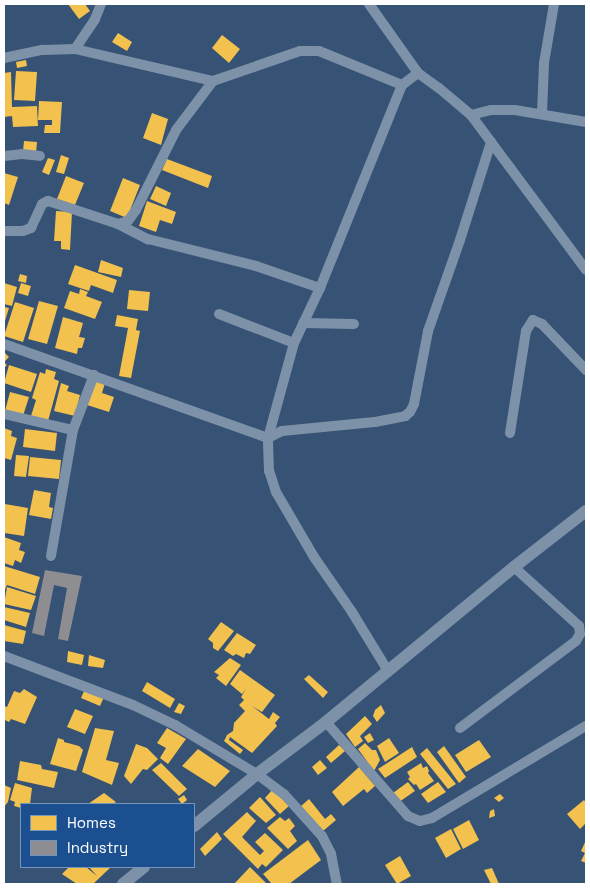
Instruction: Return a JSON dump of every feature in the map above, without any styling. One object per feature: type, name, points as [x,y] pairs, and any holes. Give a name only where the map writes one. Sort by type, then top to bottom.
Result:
[{"type":"street","points":[[75,49],[95,19],[101,4]]},
{"type":"street","points":[[369,4],[418,73],[440,88],[470,115],[586,270]]},
{"type":"street","points":[[542,113],[544,63],[554,4]]},
{"type":"street","points":[[4,58],[43,50],[75,49],[214,81],[300,51],[319,51],[402,85]]},
{"type":"street","points":[[388,671],[352,612],[314,557],[276,492],[269,471],[268,438],[294,343],[320,288],[402,85],[418,73]]},
{"type":"street","points":[[118,224],[128,221],[136,210],[176,130],[214,81]]},
{"type":"street","points":[[470,115],[491,110],[542,113],[586,122]]},
{"type":"street","points":[[4,344],[268,438],[282,431],[375,422],[405,416],[410,412],[414,404],[428,331],[460,240],[491,142]]},
{"type":"street","points":[[4,156],[22,154],[40,156]]},
{"type":"street","points":[[4,231],[23,231],[31,228],[42,204],[48,201],[118,224],[148,239],[256,266],[320,288]]},
{"type":"street","points":[[219,314],[294,343]]},
{"type":"street","points":[[510,432],[526,331],[533,320],[542,324],[586,370]]},
{"type":"street","points":[[304,323],[354,324]]},
{"type":"street","points":[[51,556],[73,430],[94,375]]},
{"type":"street","points":[[4,414],[73,430]]},
{"type":"street","points":[[195,825],[257,774],[326,722],[514,567],[586,511]]},
{"type":"street","points":[[460,728],[576,641],[580,634],[579,626],[514,567]]},
{"type":"street","points":[[4,656],[133,705],[175,725],[257,774],[284,794],[322,836],[331,854],[337,884]]},
{"type":"street","points":[[326,722],[408,816],[420,821],[432,818],[586,726]]},
{"type":"street","points":[[123,884],[143,868]]},
{"type":"building: Homes","points":[[68,4],[85,4],[90,11],[79,19]]},
{"type":"building: Homes","points":[[118,33],[132,42],[127,51],[112,42]]},
{"type":"building: Homes","points":[[222,35],[240,49],[229,63],[212,48]]},
{"type":"building: Homes","points":[[26,60],[27,66],[17,68],[16,62]]},
{"type":"building: Homes","points":[[16,71],[37,72],[35,101],[14,100]]},
{"type":"building: Homes","points":[[11,72],[12,107],[37,106],[38,126],[13,127],[12,116],[4,117],[4,73]]},
{"type":"building: Homes","points":[[39,101],[62,102],[60,133],[44,133],[45,125],[52,125],[52,120],[38,120]]},
{"type":"building: Homes","points":[[152,113],[168,119],[161,145],[143,138]]},
{"type":"building: Homes","points":[[24,141],[37,142],[36,153],[23,151]]},
{"type":"building: Homes","points":[[61,155],[69,158],[64,174],[56,172]]},
{"type":"building: Homes","points":[[48,158],[55,160],[49,175],[42,172]]},
{"type":"building: Homes","points":[[167,159],[212,176],[208,188],[162,170]]},
{"type":"building: Homes","points":[[4,173],[18,177],[9,205],[4,203]]},
{"type":"building: Homes","points":[[66,176],[84,183],[75,205],[57,199]]},
{"type":"building: Homes","points":[[123,178],[140,185],[127,218],[110,211]]},
{"type":"building: Homes","points":[[156,186],[171,193],[166,206],[150,199]]},
{"type":"building: Homes","points":[[147,201],[176,212],[172,224],[160,220],[156,232],[139,226]]},
{"type":"building: Homes","points":[[56,211],[72,212],[70,250],[61,249],[61,241],[54,241]]},
{"type":"building: Homes","points":[[101,260],[123,268],[121,277],[98,272]]},
{"type":"building: Homes","points":[[75,265],[117,280],[113,293],[91,285],[89,291],[68,284]]},
{"type":"building: Homes","points":[[20,274],[27,276],[26,283],[18,281]]},
{"type":"building: Homes","points":[[4,283],[17,287],[12,306],[4,304]]},
{"type":"building: Homes","points":[[21,283],[31,286],[28,296],[18,293]]},
{"type":"building: Homes","points":[[80,289],[88,292],[86,296],[102,302],[95,319],[64,308],[70,291],[79,294]]},
{"type":"building: Homes","points":[[129,290],[150,292],[148,311],[127,309]]},
{"type":"building: Homes","points":[[39,301],[58,306],[47,344],[28,339]]},
{"type":"building: Homes","points":[[15,302],[34,308],[23,342],[4,336]]},
{"type":"building: Homes","points":[[4,307],[9,308],[4,324]]},
{"type":"building: Homes","points":[[117,315],[138,319],[136,330],[140,331],[131,378],[119,376],[128,328],[115,326]]},
{"type":"building: Homes","points":[[63,317],[83,323],[79,337],[85,338],[82,348],[78,348],[77,354],[55,348]]},
{"type":"building: Homes","points":[[4,352],[9,357],[4,362]]},
{"type":"building: Homes","points":[[9,365],[37,374],[31,392],[4,383]]},
{"type":"building: Homes","points":[[46,369],[56,372],[54,379],[59,381],[48,421],[31,416],[36,400],[32,398],[40,372],[45,374]]},
{"type":"building: Homes","points":[[95,380],[105,383],[102,393],[114,397],[109,412],[87,405]]},
{"type":"building: Homes","points":[[61,383],[69,386],[67,391],[80,395],[75,416],[54,411]]},
{"type":"building: Homes","points":[[10,392],[29,397],[23,416],[5,411]]},
{"type":"building: Homes","points":[[4,428],[12,431],[11,436],[17,438],[11,460],[4,458]]},
{"type":"building: Homes","points":[[25,429],[57,433],[55,451],[23,447]]},
{"type":"building: Homes","points":[[16,455],[29,456],[26,477],[14,476]]},
{"type":"building: Homes","points":[[30,457],[61,460],[59,479],[28,476]]},
{"type":"building: Homes","points":[[34,490],[51,493],[49,507],[53,508],[51,519],[29,515]]},
{"type":"building: Homes","points":[[5,504],[28,508],[24,536],[4,533]]},
{"type":"building: Homes","points":[[4,537],[21,543],[19,550],[25,552],[21,563],[15,560],[13,566],[4,563]]},
{"type":"building: Homes","points":[[4,566],[40,577],[35,594],[7,585],[4,592]]},
{"type":"building: Homes","points":[[7,587],[36,596],[31,610],[4,604]]},
{"type":"building: Homes","points":[[4,607],[30,613],[26,627],[4,620]]},
{"type":"building: Homes","points":[[221,622],[234,631],[218,651],[213,648],[213,643],[208,639]]},
{"type":"building: Homes","points":[[4,625],[26,631],[23,644],[4,641]]},
{"type":"building: Homes","points":[[237,633],[256,645],[250,654],[246,653],[244,658],[236,654],[233,656],[224,650]]},
{"type":"building: Homes","points":[[68,651],[84,655],[82,665],[67,662]]},
{"type":"building: Homes","points":[[89,655],[105,660],[103,668],[88,666]]},
{"type":"building: Homes","points":[[230,658],[241,665],[226,686],[216,678],[219,675],[214,672]]},
{"type":"building: Homes","points":[[240,670],[275,695],[262,712],[252,706],[269,719],[273,712],[280,717],[275,723],[277,726],[252,753],[230,737],[229,740],[243,750],[240,754],[224,741],[227,735],[233,731],[234,723],[245,711],[239,705],[244,700],[241,697],[246,689],[242,694],[230,684]]},
{"type":"building: Homes","points":[[309,675],[328,692],[323,698],[304,679]]},
{"type":"building: Homes","points":[[147,682],[175,699],[170,708],[142,691]]},
{"type":"building: Homes","points":[[24,689],[37,697],[25,724],[11,719],[9,722],[5,720],[4,706],[7,707],[14,691],[20,693]]},
{"type":"building: Homes","points":[[85,689],[104,697],[100,706],[81,698]]},
{"type":"building: Homes","points":[[179,703],[185,706],[181,714],[174,712]]},
{"type":"building: Homes","points":[[381,705],[385,713],[377,722],[373,716],[375,710]]},
{"type":"building: Homes","points":[[75,709],[93,716],[85,734],[67,727]]},
{"type":"building: Homes","points":[[365,716],[372,724],[360,736],[363,741],[355,747],[346,734]]},
{"type":"building: Homes","points":[[95,728],[114,731],[106,760],[119,763],[112,785],[82,772]]},
{"type":"building: Homes","points":[[167,728],[186,739],[168,764],[160,758],[166,748],[157,743]]},
{"type":"building: Homes","points":[[370,733],[374,740],[368,743],[364,737]]},
{"type":"building: Homes","points":[[58,738],[64,740],[64,742],[79,746],[83,750],[76,771],[50,764]]},
{"type":"building: Homes","points":[[389,738],[399,753],[385,762],[377,746]]},
{"type":"building: Homes","points":[[479,740],[491,757],[466,772],[455,755]]},
{"type":"building: Homes","points":[[365,743],[372,750],[376,750],[380,760],[374,771],[358,749]]},
{"type":"building: Homes","points":[[136,744],[147,748],[158,759],[147,770],[143,769],[131,784],[124,776]]},
{"type":"building: Homes","points":[[339,745],[345,751],[331,763],[326,757]]},
{"type":"building: Homes","points":[[444,746],[466,777],[459,783],[437,752]]},
{"type":"building: Homes","points":[[412,747],[417,757],[385,778],[378,769]]},
{"type":"building: Homes","points":[[427,748],[456,784],[448,789],[420,754]]},
{"type":"building: Homes","points":[[198,749],[230,771],[215,787],[182,766]]},
{"type":"building: Homes","points":[[320,760],[327,768],[318,775],[312,767]]},
{"type":"building: Homes","points":[[20,761],[41,765],[42,769],[58,772],[54,788],[17,780]]},
{"type":"building: Homes","points":[[161,763],[187,789],[179,796],[152,770]]},
{"type":"building: Homes","points":[[421,763],[423,768],[427,766],[428,773],[434,781],[420,790],[416,784],[414,785],[408,779],[410,777],[407,772]]},
{"type":"building: Homes","points":[[359,767],[375,786],[367,793],[364,789],[343,806],[332,792]]},
{"type":"building: Homes","points":[[408,782],[415,791],[399,802],[393,793]]},
{"type":"building: Homes","points":[[438,782],[446,792],[428,803],[421,794]]},
{"type":"building: Homes","points":[[15,783],[32,788],[30,803],[20,803],[20,808],[14,806],[15,802],[10,800]]},
{"type":"building: Homes","points":[[4,785],[11,788],[8,802],[4,807]]},
{"type":"building: Homes","points":[[273,789],[289,806],[280,814],[265,798]]},
{"type":"building: Homes","points":[[104,793],[116,802],[114,803],[89,803]]},
{"type":"building: Homes","points":[[500,794],[504,798],[499,802],[494,798]]},
{"type":"building: Homes","points":[[184,795],[187,800],[181,803],[178,799]]},
{"type":"building: Homes","points":[[260,797],[276,815],[266,823],[249,808]]},
{"type":"building: Homes","points":[[309,799],[325,819],[331,814],[336,820],[323,831],[301,806]]},
{"type":"building: Homes","points":[[584,800],[586,803],[586,823],[580,829],[567,814]]},
{"type":"building: Homes","points":[[494,809],[495,816],[489,818],[490,811]]},
{"type":"building: Homes","points":[[247,812],[256,821],[242,837],[260,855],[264,851],[255,842],[265,833],[283,850],[266,867],[262,864],[258,869],[223,834]]},
{"type":"building: Homes","points":[[280,817],[285,821],[289,818],[295,826],[290,831],[297,841],[288,849],[267,828]]},
{"type":"building: Homes","points":[[469,820],[479,840],[463,849],[453,829]]},
{"type":"building: Homes","points":[[451,829],[461,849],[446,858],[435,838]]},
{"type":"building: Homes","points":[[217,832],[222,839],[205,856],[200,849]]},
{"type":"building: Homes","points":[[308,840],[321,860],[289,884],[272,884],[263,874]]},
{"type":"building: Homes","points":[[586,840],[586,863],[581,861],[585,853],[581,851]]},
{"type":"building: Homes","points":[[400,856],[411,876],[397,884],[385,865]]},
{"type":"building: Homes","points":[[250,867],[267,884],[234,884]]},
{"type":"building: Homes","points":[[68,868],[87,868],[97,876],[90,868],[110,868],[93,884],[77,884],[62,874]]},
{"type":"building: Homes","points":[[492,868],[499,884],[491,884],[484,870]]},
{"type":"building: Industry","points":[[45,570],[82,576],[68,641],[58,639],[67,588],[54,585],[44,636],[32,633]]}]
